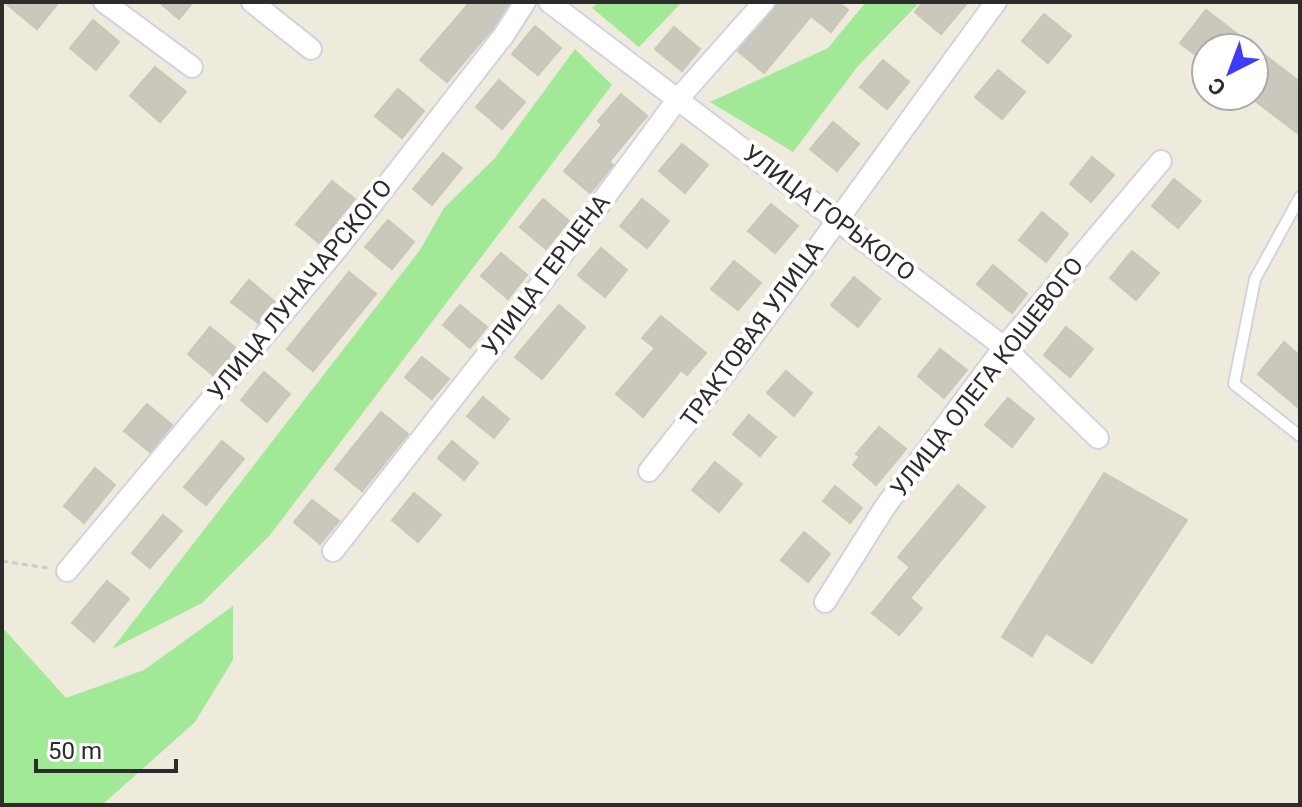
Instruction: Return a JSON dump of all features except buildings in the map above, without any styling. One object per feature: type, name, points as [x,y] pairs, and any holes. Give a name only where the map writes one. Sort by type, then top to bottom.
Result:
[{"type":"street","points":[[104,2],[192,67]]},
{"type":"street","points":[[252,2],[311,49]]},
{"type":"street","name":"УЛИЦА ЛУНАЧАРСКОГО","points":[[67,571],[337,249],[504,35],[525,2]]},
{"type":"street","name":"УЛИЦА ГОРЬКОГО","points":[[549,2],[837,217],[1004,347],[1098,438]]},
{"type":"street","name":"УЛИЦА ГЕРЦЕНА","points":[[333,551],[508,328],[677,100],[764,2]]},
{"type":"street","name":"ТРАКТОВАЯ УЛИЦА","points":[[649,471],[745,350],[837,217],[996,2]]},
{"type":"street","name":"УЛИЦА ОЛЕГА КОШЕВОГО","points":[[825,602],[885,507],[1004,347],[1161,161]]},
{"type":"lane","points":[[1300,197],[1255,279],[1234,384],[1300,436]]},
{"type":"path","points":[[2,561],[67,571]]},
{"type":"green space","points":[[599,2],[682,2],[639,47],[592,8]]},
{"type":"green space","points":[[866,2],[920,2],[858,66],[793,152],[710,102],[828,48]]},
{"type":"green space","points":[[575,49],[612,85],[270,535],[202,603],[112,649],[420,250],[444,208],[495,158]]},
{"type":"green space","points":[[233,606],[233,660],[195,722],[102,805],[2,805],[2,627],[66,698],[144,670]]}]
